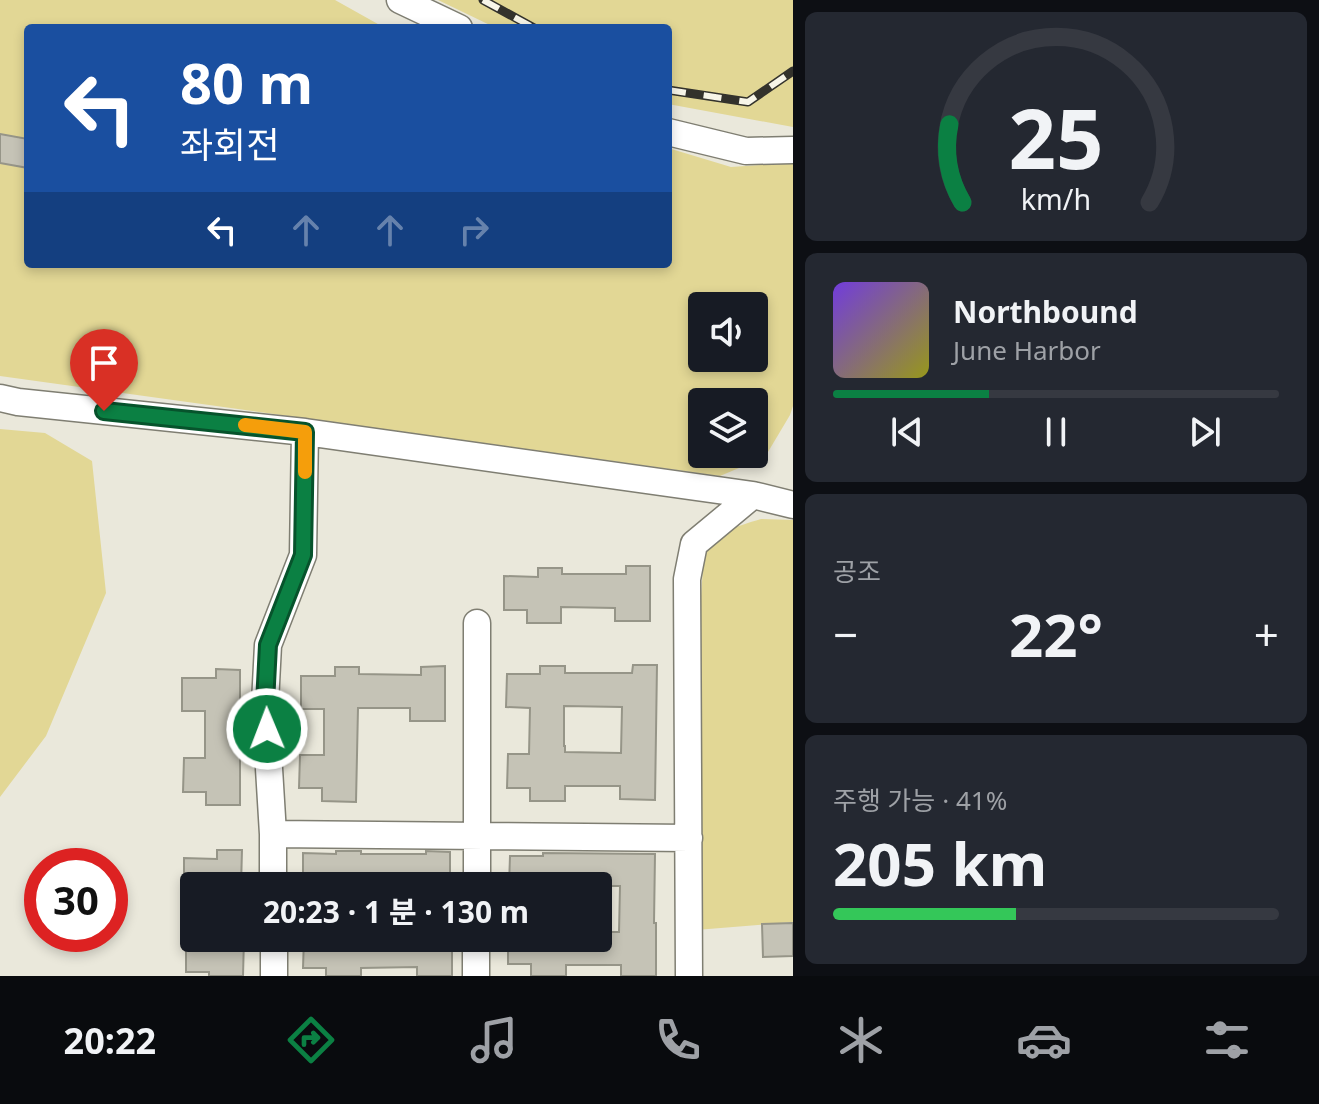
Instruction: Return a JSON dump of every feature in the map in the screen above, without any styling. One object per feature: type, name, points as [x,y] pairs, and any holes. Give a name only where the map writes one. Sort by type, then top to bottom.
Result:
[{"type":"street","points":[[400,0],[451,24]]},
{"type":"street","points":[[672,133],[746,151],[793,150]]},
{"type":"street","points":[[0,398],[305,432],[753,495],[793,505]]},
{"type":"street","points":[[273,872],[265,703],[268,645],[303,555],[305,432]]},
{"type":"street","points":[[689,976],[687,579],[694,544],[753,495]]},
{"type":"street","points":[[477,623],[477,872]]},
{"type":"street","points":[[273,834],[689,838]]},
{"type":"street","points":[[274,952],[274,976]]},
{"type":"street","points":[[476,952],[476,976]]},
{"type":"shaded area","points":[[0,0],[335,0],[378,24],[24,24],[24,268],[672,268],[672,149],[731,167],[793,163],[793,406],[790,415],[768,452],[768,388],[688,388],[688,468],[739,468],[720,476],[0,376]]},
{"type":"shaded area","points":[[438,0],[793,0],[793,127],[672,105],[672,24],[488,24]]},
{"type":"shaded area","points":[[0,429],[45,433],[92,461],[106,593],[46,736],[0,797]]},
{"type":"shaded area","points":[[761,519],[793,520],[793,922],[696,930],[696,664],[704,555],[721,535]]},
{"type":"building","points":[[0,134],[24,138],[24,167],[0,163]]},
{"type":"building","points":[[626,566],[650,566],[650,621],[615,621],[615,608],[561,607],[561,623],[527,623],[527,610],[504,610],[504,576],[538,577],[538,568],[562,568],[562,574],[626,574]]},
{"type":"building","points":[[633,665],[657,665],[655,800],[620,799],[620,786],[565,786],[565,801],[530,801],[530,788],[507,788],[508,754],[529,754],[530,708],[506,707],[507,674],[540,674],[540,666],[565,666],[565,673],[632,673]],"holes":[[[564,706],[622,707],[621,753],[565,752]]]},
{"type":"building","points":[[445,666],[445,721],[410,721],[410,708],[358,708],[356,802],[322,801],[322,788],[299,788],[300,755],[324,755],[324,709],[301,709],[301,676],[335,676],[335,667],[359,667],[359,674],[421,675],[421,667]]},
{"type":"building","points":[[216,669],[240,670],[240,805],[206,805],[206,792],[183,792],[184,758],[205,758],[205,711],[182,711],[182,678],[216,678]]},
{"type":"building","points":[[217,850],[242,850],[241,872],[184,872],[184,858],[217,859]]},
{"type":"building","points":[[336,851],[361,851],[361,854],[450,852],[450,872],[303,872],[303,853],[336,854]]},
{"type":"building","points":[[543,853],[655,854],[656,976],[621,976],[621,965],[566,965],[566,976],[531,976],[531,964],[508,964],[508,952],[612,952],[612,932],[619,932],[620,886],[612,886],[612,872],[509,872],[510,856],[543,856]]},
{"type":"building","points":[[793,923],[793,956],[763,957],[762,924]]},
{"type":"building","points":[[186,952],[244,952],[243,976],[186,972]]},
{"type":"building","points":[[304,952],[452,952],[452,976],[417,976],[417,967],[361,968],[361,976],[326,976],[326,968],[303,968]]},
{"type":"railway","points":[[483,0],[527,24]]},
{"type":"railway","points":[[672,91],[748,102],[793,71]]},
{"type":"slow traffic","points":[[245,425],[305,432],[305,472]]},
{"type":"route","points":[[104,411],[305,432],[303,555],[268,645],[267,729]]}]
